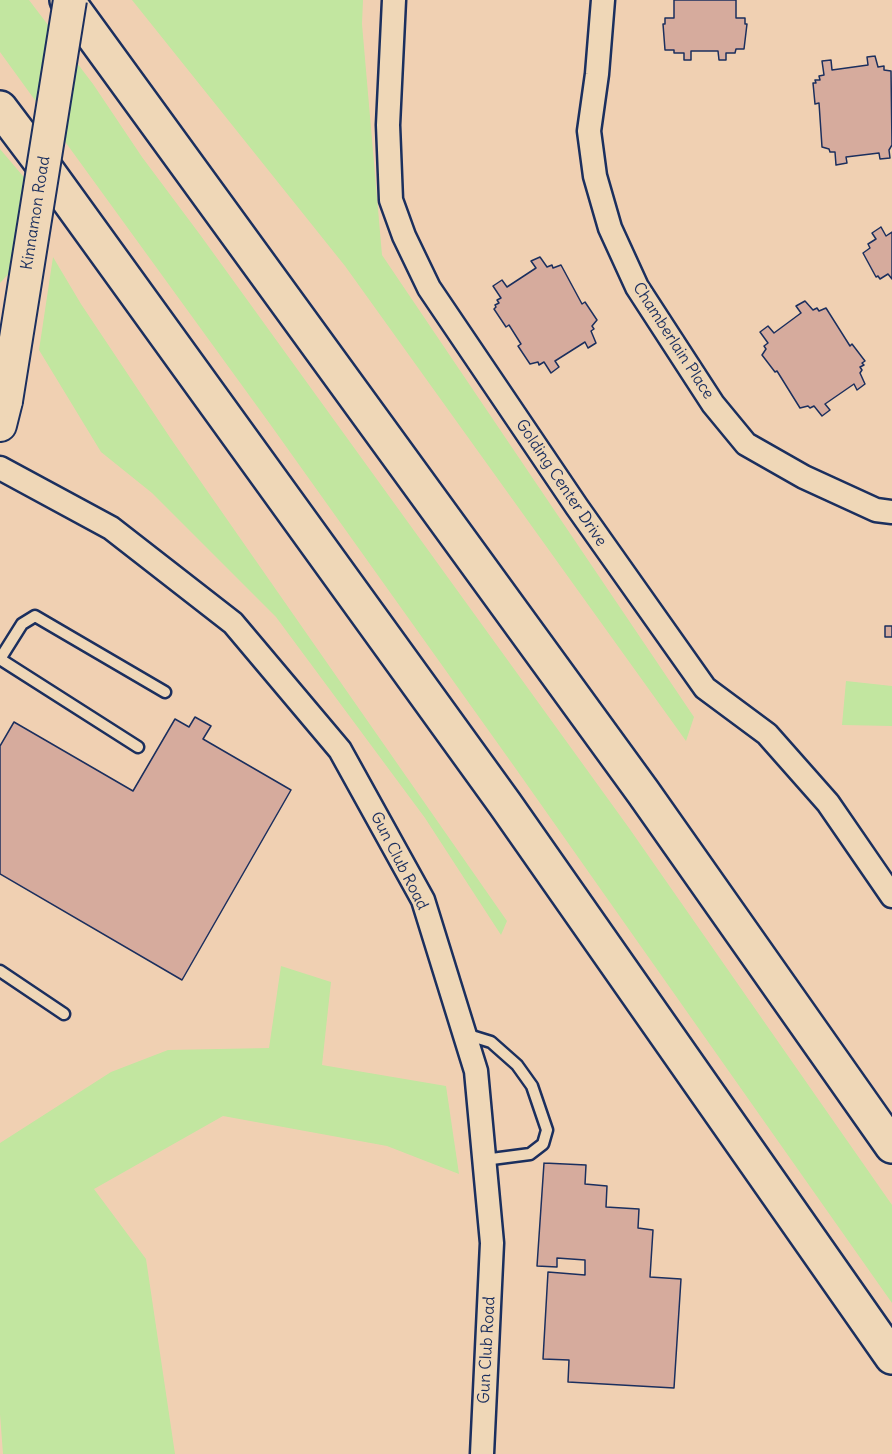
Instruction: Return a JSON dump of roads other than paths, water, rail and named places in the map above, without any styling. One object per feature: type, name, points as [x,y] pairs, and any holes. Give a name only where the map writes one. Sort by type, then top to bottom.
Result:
[{"type":"highway","points":[[68,0],[643,792],[892,1146]]},
{"type":"highway","points":[[0,108],[505,804],[892,1357]]},
{"type":"main road","name":"Kinnamon Road","points":[[1,402],[68,0]]},
{"type":"street","name":"Golding Center Drive","points":[[394,0],[388,125],[391,200],[404,236],[429,288],[577,507],[705,688],[767,734],[828,803],[892,896]]},
{"type":"street","name":"Chamberlain Place","points":[[603,0],[597,74],[588,131],[596,176],[610,228],[637,287],[713,404],[746,444],[804,477],[876,510],[892,512]]},
{"type":"street","name":"Gun Club Road","points":[[0,468],[111,528],[233,623],[340,750],[423,900],[476,1071],[492,1243],[482,1454]]},
{"type":"lane","points":[[138,747],[0,659],[22,624],[35,616],[165,692]]},
{"type":"lane","points":[[0,971],[64,1014]]},
{"type":"lane","points":[[464,1034],[491,1042],[517,1065],[532,1086],[547,1130],[543,1144],[530,1154],[484,1160]]}]
